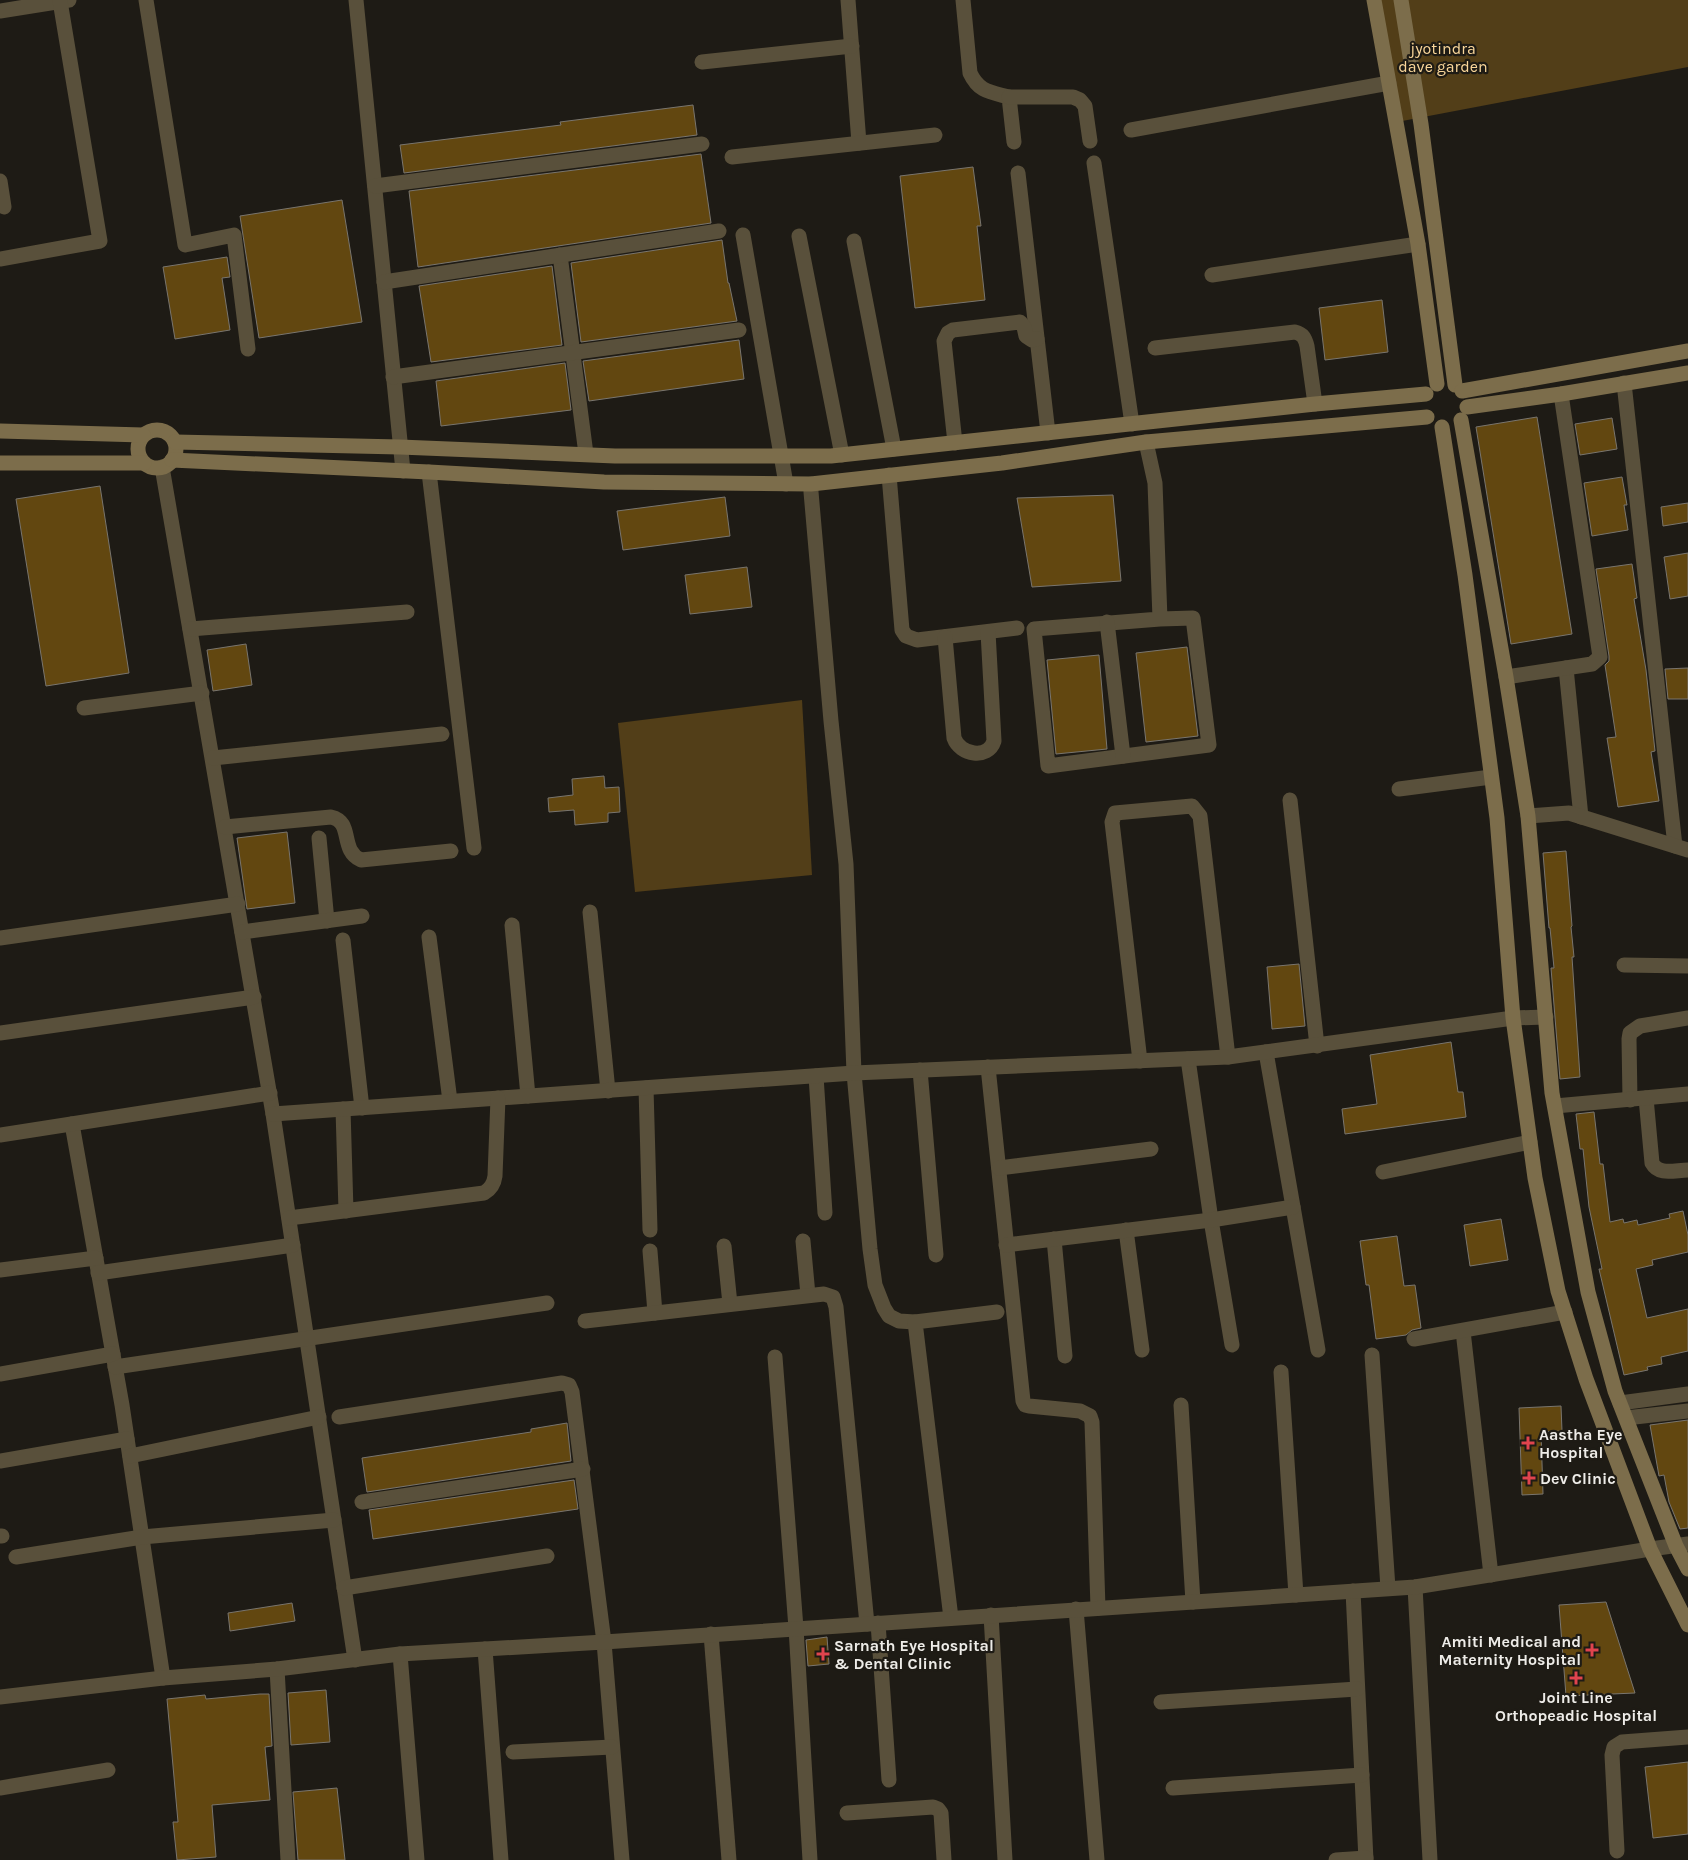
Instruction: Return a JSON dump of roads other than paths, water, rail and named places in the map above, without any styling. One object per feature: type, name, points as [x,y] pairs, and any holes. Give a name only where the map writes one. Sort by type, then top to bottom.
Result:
[{"type":"street","points":[[146,0],[185,245],[234,235],[248,348]]},
{"type":"street","points":[[356,0],[403,471]]},
{"type":"street","points":[[848,0],[860,143]]},
{"type":"street","points":[[963,0],[970,73],[975,83],[984,90],[1009,97],[1073,97],[1080,100],[1085,106],[1090,141]]},
{"type":"street","points":[[1374,0],[1418,244],[1432,389],[1423,406],[1427,417],[1436,425],[1442,427],[1456,424],[1464,414],[1561,394],[1688,373]]},
{"type":"street","points":[[1401,0],[1421,124],[1458,388]]},
{"type":"street","points":[[0,11],[65,1],[100,241],[0,259]]},
{"type":"street","points":[[702,62],[852,46]]},
{"type":"street","points":[[1130,130],[1389,83]]},
{"type":"street","points":[[1009,97],[1014,142]]},
{"type":"street","points":[[732,157],[935,135]]},
{"type":"street","points":[[375,186],[702,144]]},
{"type":"street","points":[[1094,163],[1132,424]]},
{"type":"street","points":[[1018,173],[1048,433]]},
{"type":"street","points":[[0,180],[4,206]]},
{"type":"street","points":[[384,282],[719,231]]},
{"type":"street","points":[[743,235],[786,484]]},
{"type":"street","points":[[799,236],[842,455]]},
{"type":"street","points":[[854,241],[894,450]]},
{"type":"street","points":[[1212,275],[1418,244]]},
{"type":"street","points":[[560,255],[586,454]]},
{"type":"street","points":[[954,443],[944,341],[948,332],[1020,322],[1024,327],[1026,336],[1032,340],[1037,339]]},
{"type":"street","points":[[393,377],[573,354],[738,330]]},
{"type":"street","points":[[1155,348],[1295,332],[1301,334],[1306,339],[1308,346],[1315,404]]},
{"type":"street","points":[[1458,388],[1688,352]]},
{"type":"street","points":[[175,442],[400,447],[615,456],[842,455],[1315,404],[1432,389],[1447,382],[1458,388],[1467,400],[1464,414],[1528,816],[1555,1106],[1588,1292],[1615,1391],[1682,1545],[1688,1569]]},
{"type":"street","points":[[1528,816],[1569,814],[1682,848],[1624,383]]},
{"type":"street","points":[[1506,677],[1592,664],[1600,657],[1561,394]]},
{"type":"street","points":[[0,463],[144,463],[156,468],[167,464],[429,472],[604,482],[811,484],[1002,462],[1146,442],[1427,417]]},
{"type":"street","points":[[1442,427],[1465,575],[1496,818],[1513,1018],[1535,1178],[1558,1291],[1586,1379],[1650,1549],[1688,1625]]},
{"type":"street","points":[[144,463],[138,452],[138,446],[143,435],[148,431],[161,430],[167,432],[175,442],[175,454],[167,464],[190,629],[270,1093],[354,1660]]},
{"type":"street","points":[[0,431],[143,435]]},
{"type":"street","points":[[1146,442],[1155,483],[1160,619]]},
{"type":"street","points":[[429,472],[474,848]]},
{"type":"street","points":[[889,475],[902,630],[906,636],[917,640],[1017,628]]},
{"type":"street","points":[[811,484],[810,492],[828,691],[846,864],[854,1073],[875,1285],[884,1308],[890,1316],[899,1321],[915,1322],[997,1312]]},
{"type":"street","points":[[190,629],[407,612]]},
{"type":"street","points":[[1193,618],[1209,745],[1048,766],[1034,629],[1160,619],[1193,618]]},
{"type":"street","points":[[1107,622],[1123,756]]},
{"type":"street","points":[[945,637],[956,744],[961,750],[970,753],[986,752],[992,747],[994,741],[988,632]]},
{"type":"street","points":[[1566,668],[1581,817]]},
{"type":"street","points":[[84,708],[202,693]]},
{"type":"street","points":[[213,758],[442,734]]},
{"type":"street","points":[[1398,789],[1491,777]]},
{"type":"street","points":[[1290,800],[1317,1046]]},
{"type":"street","points":[[1140,1061],[1112,822],[1115,813],[1192,806],[1200,816],[1228,1057]]},
{"type":"street","points":[[225,827],[331,817],[343,823],[349,850],[355,857],[361,860],[451,850]]},
{"type":"street","points":[[319,838],[328,921]]},
{"type":"street","points":[[0,938],[238,904]]},
{"type":"street","points":[[590,912],[608,1091]]},
{"type":"street","points":[[242,932],[362,916]]},
{"type":"street","points":[[512,925],[528,1096]]},
{"type":"street","points":[[429,937],[450,1102]]},
{"type":"street","points":[[343,940],[362,1108]]},
{"type":"street","points":[[1624,965],[1688,966]]},
{"type":"street","points":[[0,1033],[254,997]]},
{"type":"street","points":[[273,1114],[854,1073],[1228,1057],[1513,1018],[1546,1017]]},
{"type":"street","points":[[1630,1100],[1630,1033],[1640,1026],[1688,1018]]},
{"type":"street","points":[[1266,1052],[1318,1350]]},
{"type":"street","points":[[1188,1059],[1211,1220],[1232,1344]]},
{"type":"street","points":[[988,1067],[1023,1401],[1025,1405],[1086,1413],[1090,1416],[1092,1422],[1098,1608]]},
{"type":"street","points":[[920,1070],[936,1255]]},
{"type":"street","points":[[816,1076],[825,1213]]},
{"type":"street","points":[[646,1088],[650,1230]]},
{"type":"street","points":[[0,1135],[270,1093]]},
{"type":"street","points":[[1555,1106],[1688,1094]]},
{"type":"street","points":[[289,1218],[484,1193],[490,1190],[495,1176],[498,1098]]},
{"type":"street","points":[[1646,1098],[1652,1163],[1655,1169],[1660,1171],[1688,1170]]},
{"type":"street","points":[[343,1109],[346,1211]]},
{"type":"street","points":[[72,1124],[130,1456],[163,1678]]},
{"type":"street","points":[[1383,1172],[1530,1142]]},
{"type":"street","points":[[998,1168],[1151,1149]]},
{"type":"street","points":[[1006,1245],[1211,1220],[1293,1207]]},
{"type":"street","points":[[1126,1230],[1142,1350]]},
{"type":"street","points":[[1054,1239],[1065,1356]]},
{"type":"street","points":[[803,1241],[808,1295]]},
{"type":"street","points":[[0,1270],[97,1266],[293,1245]]},
{"type":"street","points":[[724,1246],[730,1304]]},
{"type":"street","points":[[650,1251],[655,1312]]},
{"type":"street","points":[[585,1321],[808,1295],[824,1294],[833,1297],[836,1307],[873,1623],[889,1780]]},
{"type":"street","points":[[0,1374],[307,1338],[547,1303]]},
{"type":"street","points":[[1414,1339],[1564,1312]]},
{"type":"street","points":[[915,1322],[951,1618]]},
{"type":"street","points":[[1463,1331],[1491,1575]]},
{"type":"street","points":[[1372,1355],[1388,1588]]},
{"type":"street","points":[[775,1356],[796,1628],[810,1860]]},
{"type":"street","points":[[1281,1372],[1296,1595]]},
{"type":"street","points":[[339,1417],[562,1383],[569,1385],[572,1392],[583,1469],[604,1642],[622,1860]]},
{"type":"street","points":[[1620,1403],[1688,1394]]},
{"type":"street","points":[[1181,1405],[1193,1602]]},
{"type":"street","points":[[1626,1418],[1688,1412]]},
{"type":"street","points":[[130,1456],[319,1417]]},
{"type":"street","points":[[0,1462],[127,1439]]},
{"type":"street","points":[[362,1502],[583,1469]]},
{"type":"street","points":[[16,1557],[142,1537],[334,1520]]},
{"type":"street","points":[[0,1697],[163,1678],[277,1669],[400,1654],[1415,1587],[1682,1545]]},
{"type":"street","points":[[344,1588],[547,1556]]},
{"type":"street","points":[[1415,1587],[1430,1860]]},
{"type":"street","points":[[1336,1860],[1366,1859],[1352,1591]]},
{"type":"street","points":[[1076,1609],[1098,1860]]},
{"type":"street","points":[[991,1615],[1005,1860]]},
{"type":"street","points":[[711,1634],[729,1860]]},
{"type":"street","points":[[485,1649],[501,1860]]},
{"type":"street","points":[[400,1654],[416,1860]]},
{"type":"street","points":[[277,1669],[288,1860]]},
{"type":"street","points":[[1161,1702],[1357,1689]]},
{"type":"street","points":[[1617,1851],[1612,1755],[1614,1746],[1622,1742],[1688,1737]]},
{"type":"street","points":[[513,1752],[612,1747]]},
{"type":"street","points":[[0,1788],[108,1770]]},
{"type":"street","points":[[1173,1788],[1362,1775]]},
{"type":"street","points":[[847,1813],[938,1809],[941,1813],[944,1860]]},
{"type":"place","name":"Aastha Eye Hospital","points":[[1528,1443]]},
{"type":"place","name":"Dev Clinic","points":[[1529,1478]]},
{"type":"place","name":"Amiti Medical and Maternity Hospital","points":[[1592,1650]]},
{"type":"place","name":"Sarnath Eye Hospital & Dental Clinic","points":[[823,1654]]},
{"type":"place","name":"Joint Line Orthopeadic Hospital","points":[[1576,1678]]},
{"type":"park label","name":"jyotindra dave garden","points":[[1443,57]]}]
